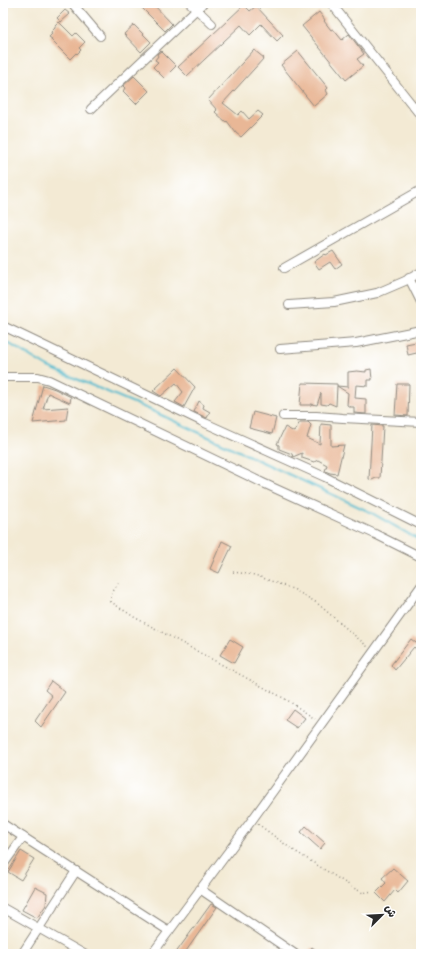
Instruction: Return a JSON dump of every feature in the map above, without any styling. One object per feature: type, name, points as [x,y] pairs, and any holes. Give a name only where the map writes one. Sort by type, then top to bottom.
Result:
[{"type":"street","points":[[72,3],[100,36]]},
{"type":"street","points":[[331,3],[421,116]]},
{"type":"street","points":[[91,109],[196,5],[212,24]]},
{"type":"street","points":[[284,268],[421,190]]},
{"type":"street","points":[[289,305],[334,302],[377,293],[421,272]]},
{"type":"street","points":[[409,278],[421,302]]},
{"type":"street","points":[[3,326],[205,423],[325,477],[421,525]]},
{"type":"street","points":[[280,349],[356,343],[421,330]]},
{"type":"street","points":[[3,377],[38,377],[49,380],[421,557]]},
{"type":"street","points":[[283,416],[316,416],[421,422]]},
{"type":"street","points":[[152,954],[252,820],[421,586]]},
{"type":"street","points":[[3,824],[169,931]]},
{"type":"street","points":[[3,865],[23,837]]},
{"type":"street","points":[[22,954],[76,871]]},
{"type":"street","points":[[200,889],[295,954]]},
{"type":"street","points":[[3,908],[84,954]]},
{"type":"path","points":[[233,572],[255,575],[295,590],[317,603],[374,652]]},
{"type":"path","points":[[118,583],[111,596],[111,602],[134,617],[287,700],[322,724]]},
{"type":"path","points":[[252,820],[290,848],[352,887],[364,893],[372,891]]},
{"type":"building","points":[[137,3],[152,3],[172,24],[165,31]]},
{"type":"building","points":[[244,5],[250,11],[256,6],[283,35],[277,41],[261,24],[250,35],[241,25],[187,76],[178,67]]},
{"type":"building","points":[[65,10],[70,14],[61,22],[57,18]]},
{"type":"building","points":[[319,12],[331,30],[333,29],[342,40],[349,34],[364,54],[357,59],[363,66],[346,80],[302,26]]},
{"type":"building","points":[[59,22],[73,36],[76,33],[85,42],[79,48],[81,50],[70,59],[49,37]]},
{"type":"building","points":[[134,25],[151,42],[141,52],[124,34]]},
{"type":"building","points":[[254,50],[264,58],[223,103],[238,115],[242,111],[249,119],[258,111],[263,115],[241,137],[227,121],[226,122],[215,112],[217,110],[208,100]]},
{"type":"building","points":[[161,51],[176,66],[164,78],[153,67],[158,62],[155,60],[158,56],[157,54]]},
{"type":"building","points":[[298,51],[328,88],[326,90],[328,94],[314,106],[281,65]]},
{"type":"building","points":[[134,76],[149,91],[136,104],[123,91],[125,88],[123,86]]},
{"type":"building","points":[[333,251],[342,264],[335,269],[330,262],[319,269],[314,262],[325,254],[326,255]]},
{"type":"building","points":[[421,341],[421,352],[408,355],[406,344]]},
{"type":"building","points":[[177,368],[195,387],[184,407],[175,402],[183,392],[176,383],[161,396],[153,391]]},
{"type":"building","points":[[371,369],[372,380],[368,380],[368,386],[356,385],[355,398],[366,399],[366,414],[354,413],[354,407],[347,405],[348,393],[337,386],[348,387],[348,372],[366,372],[366,370]]},
{"type":"building","points":[[302,383],[337,384],[336,406],[329,403],[327,405],[321,404],[321,393],[317,405],[300,405]]},
{"type":"building","points":[[397,384],[409,384],[408,416],[395,415]]},
{"type":"building","points":[[43,385],[71,397],[70,403],[48,393],[43,409],[68,407],[66,420],[33,423]]},
{"type":"building","points":[[199,401],[204,405],[203,408],[210,412],[207,418],[194,412]]},
{"type":"building","points":[[253,412],[276,418],[272,434],[249,428]]},
{"type":"building","points":[[300,422],[308,422],[311,425],[307,438],[320,444],[321,424],[331,425],[331,446],[344,445],[337,474],[325,471],[327,465],[318,460],[314,462],[302,458],[302,453],[293,457],[292,454],[279,449],[279,445],[277,444],[285,427],[294,432]]},
{"type":"building","points":[[372,425],[383,426],[380,478],[372,480],[369,479]]},
{"type":"building","points":[[222,541],[232,546],[219,573],[210,569]]},
{"type":"building","points":[[230,639],[243,647],[234,663],[220,655]]},
{"type":"building","points":[[411,639],[416,643],[418,642],[421,644],[421,654],[414,647],[395,670],[391,665]]},
{"type":"building","points":[[51,681],[65,692],[41,727],[35,721],[52,696],[45,690]]},
{"type":"building","points":[[293,709],[305,718],[297,728],[285,720]]},
{"type":"building","points":[[306,826],[325,843],[320,849],[301,832]]},
{"type":"building","points":[[21,851],[34,859],[21,880],[8,872]]},
{"type":"building","points":[[393,868],[408,881],[398,893],[395,890],[385,902],[376,893],[386,883],[382,878]]},
{"type":"building","points":[[35,887],[47,893],[46,905],[37,918],[22,910]]},
{"type":"building","points":[[211,904],[217,907],[184,954],[175,954]]},
{"type":"building","points":[[312,947],[321,954],[306,954]]},
{"type":"waterway","points":[[3,340],[48,367],[148,409],[370,512],[421,541]]}]
